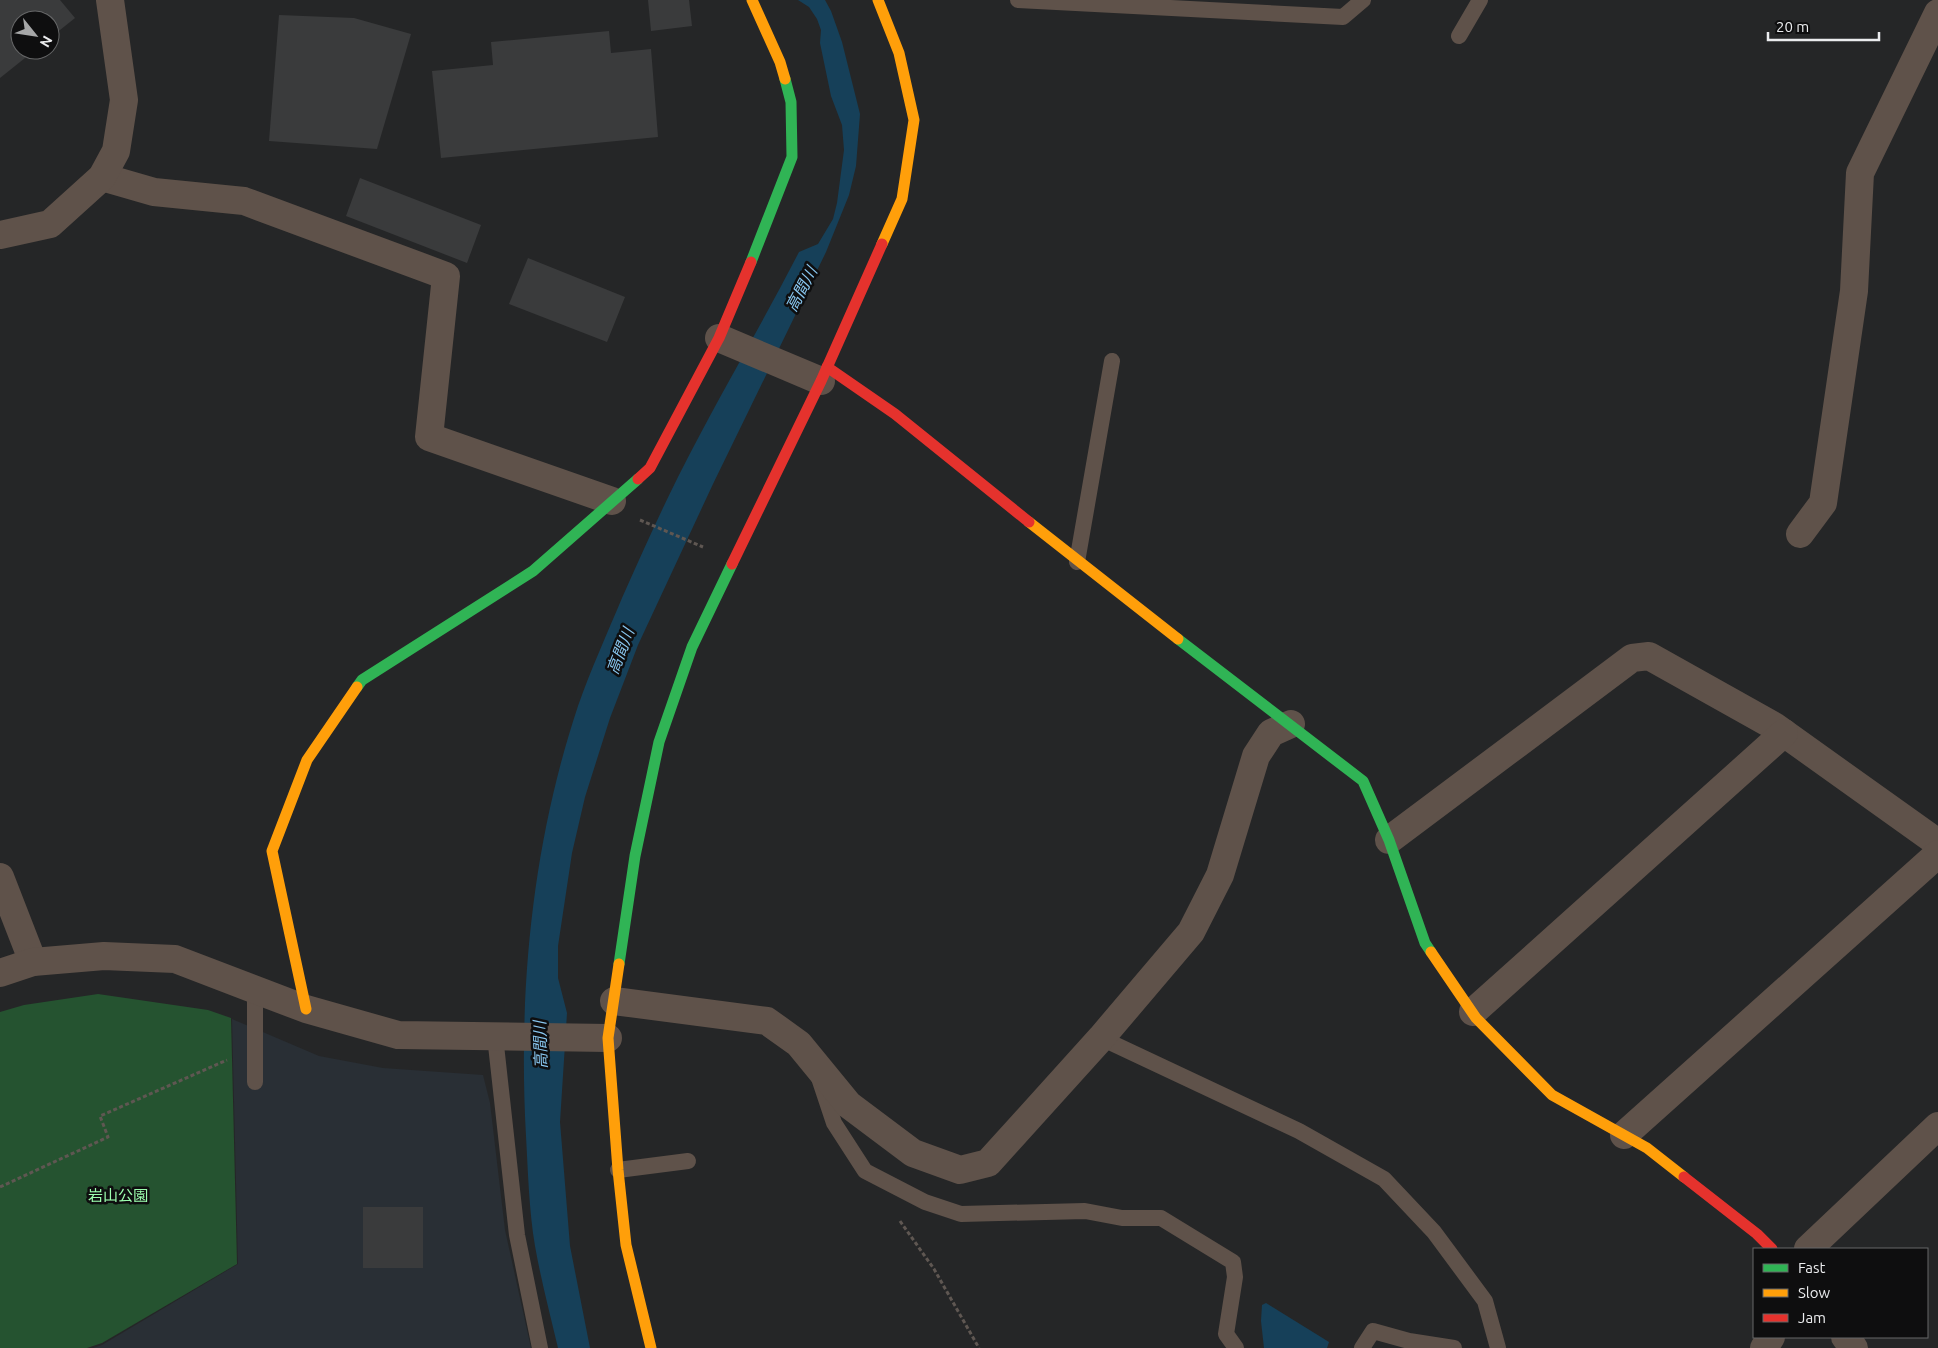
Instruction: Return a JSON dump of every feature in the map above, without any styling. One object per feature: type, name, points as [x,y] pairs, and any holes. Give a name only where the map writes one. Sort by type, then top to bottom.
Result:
[{"type":"street","points":[[0,235],[50,224],[102,177],[116,151],[124,100],[110,0]]},
{"type":"street","points":[[306,1009],[272,851],[307,760],[362,680],[534,571],[650,468],[726,341],[792,157],[791,102],[780,62],[752,0]]},
{"type":"street","points":[[651,1348],[626,1245],[618,1170],[595,1038],[614,1001],[636,856],[660,742],[692,647],[824,374],[902,199],[914,120],[899,53],[878,0]]},
{"type":"street","points":[[1800,534],[1823,503],[1854,291],[1860,173],[1938,13]]},
{"type":"street","points":[[102,177],[154,192],[244,201],[446,276],[430,437],[612,501]]},
{"type":"street","points":[[726,341],[795,371],[824,374],[895,414],[1077,562],[1363,781],[1389,840],[1425,943],[1472,1012],[1552,1095],[1647,1148],[1757,1234],[1771,1248]]},
{"type":"street","points":[[1389,840],[1632,658],[1649,656],[1784,733],[1938,843]]},
{"type":"street","points":[[614,1001],[767,1021],[799,1044],[849,1105],[913,1153],[960,1170],[988,1163],[1101,1038],[1190,932],[1220,875],[1256,756],[1271,733],[1291,724]]},
{"type":"street","points":[[1472,1012],[1784,733]]},
{"type":"street","points":[[1624,1135],[1938,854]]},
{"type":"street","points":[[0,877],[33,962]]},
{"type":"street","points":[[0,973],[33,962],[104,956],[175,959],[306,1009],[398,1035],[595,1038]]},
{"type":"street","points":[[1809,1248],[1938,1126]]},
{"type":"street","points":[[1846,1338],[1854,1348]]},
{"type":"lane","points":[[1018,0],[1292,7],[1342,17],[1363,0]]},
{"type":"lane","points":[[1459,36],[1480,0]]},
{"type":"lane","points":[[1077,562],[1112,361]]},
{"type":"lane","points":[[255,1082],[256,990]]},
{"type":"lane","points":[[505,1036],[517,1235],[540,1348]]},
{"type":"lane","points":[[1101,1038],[1299,1131],[1384,1179],[1434,1232],[1485,1302],[1498,1348]]},
{"type":"lane","points":[[814,1063],[834,1122],[865,1171],[925,1202],[961,1214],[1085,1211],[1122,1218],[1161,1218],[1233,1262],[1236,1277],[1226,1334],[1236,1348]]},
{"type":"lane","points":[[618,1170],[688,1161]]},
{"type":"lane","points":[[1362,1348],[1373,1331],[1409,1341],[1454,1348]]},
{"type":"path","points":[[640,520],[706,548]]},
{"type":"path","points":[[0,1187],[108,1137],[100,1116],[255,1048]]},
{"type":"path","points":[[899,1220],[934,1269],[979,1348]]},
{"type":"shaded area","points":[[232,1019],[319,1056],[383,1068],[483,1075],[490,1103],[505,1230],[531,1348],[93,1348],[102,1345],[238,1264]]},
{"type":"green space","name":"岩山公園","points":[[98,994],[208,1010],[231,1018],[237,1264],[102,1343],[87,1348],[0,1348],[0,1012],[24,1005]]},
{"type":"water","name":"高間川","points":[[798,0],[825,0],[842,42],[860,114],[856,166],[849,195],[826,252],[713,484],[638,645],[610,718],[585,797],[572,853],[558,946],[558,978],[567,1013],[560,1122],[570,1246],[590,1348],[558,1348],[535,1246],[530,1205],[526,1136],[524,1027],[532,918],[539,864],[562,758],[578,706],[599,652],[649,538],[693,449],[799,252],[818,244],[833,219],[844,150],[842,125],[831,96],[820,43],[821,30],[817,19],[809,7]]},
{"type":"water","points":[[1266,1303],[1329,1342],[1327,1348],[1264,1348],[1261,1321],[1262,1305]]},
{"type":"building","points":[[0,0],[60,0],[75,18],[60,30],[60,10],[10,10],[10,60],[22,60],[0,78]]},
{"type":"building","points":[[648,0],[689,0],[692,26],[651,31]]},
{"type":"building","points":[[279,15],[354,18],[411,34],[377,149],[269,141]]},
{"type":"building","points":[[609,31],[611,53],[651,49],[658,137],[441,158],[432,71],[493,65],[491,42]]},
{"type":"building","points":[[360,178],[481,225],[467,263],[346,216]]},
{"type":"building","points":[[528,258],[625,297],[607,342],[509,304]]},
{"type":"building","points":[[363,1207],[423,1207],[423,1268],[363,1268]]},
{"type":"traffic: fast","points":[[751,262],[792,157],[791,102],[785,79]]},
{"type":"traffic: fast","points":[[357,687],[362,680],[533,571],[638,479]]},
{"type":"traffic: fast","points":[[619,964],[635,856],[659,742],[692,647],[732,564]]},
{"type":"traffic: fast","points":[[1178,639],[1363,781],[1389,840],[1425,943],[1431,952]]},
{"type":"traffic: slow","points":[[752,0],[780,62],[785,79]]},
{"type":"traffic: slow","points":[[878,0],[899,53],[914,120],[902,199],[882,244]]},
{"type":"traffic: slow","points":[[1029,522],[1178,639]]},
{"type":"traffic: slow","points":[[306,1009],[272,851],[307,760],[357,687]]},
{"type":"traffic: slow","points":[[1431,952],[1476,1018],[1552,1095],[1647,1148],[1684,1177]]},
{"type":"traffic: slow","points":[[619,964],[608,1038],[618,1170],[626,1245],[651,1348]]},
{"type":"traffic: jam","points":[[732,564],[821,381],[882,244]]},
{"type":"traffic: jam","points":[[638,479],[650,468],[719,338],[751,262]]},
{"type":"traffic: jam","points":[[827,367],[895,414],[1029,522]]},
{"type":"traffic: jam","points":[[1684,1177],[1757,1234],[1771,1248]]}]
